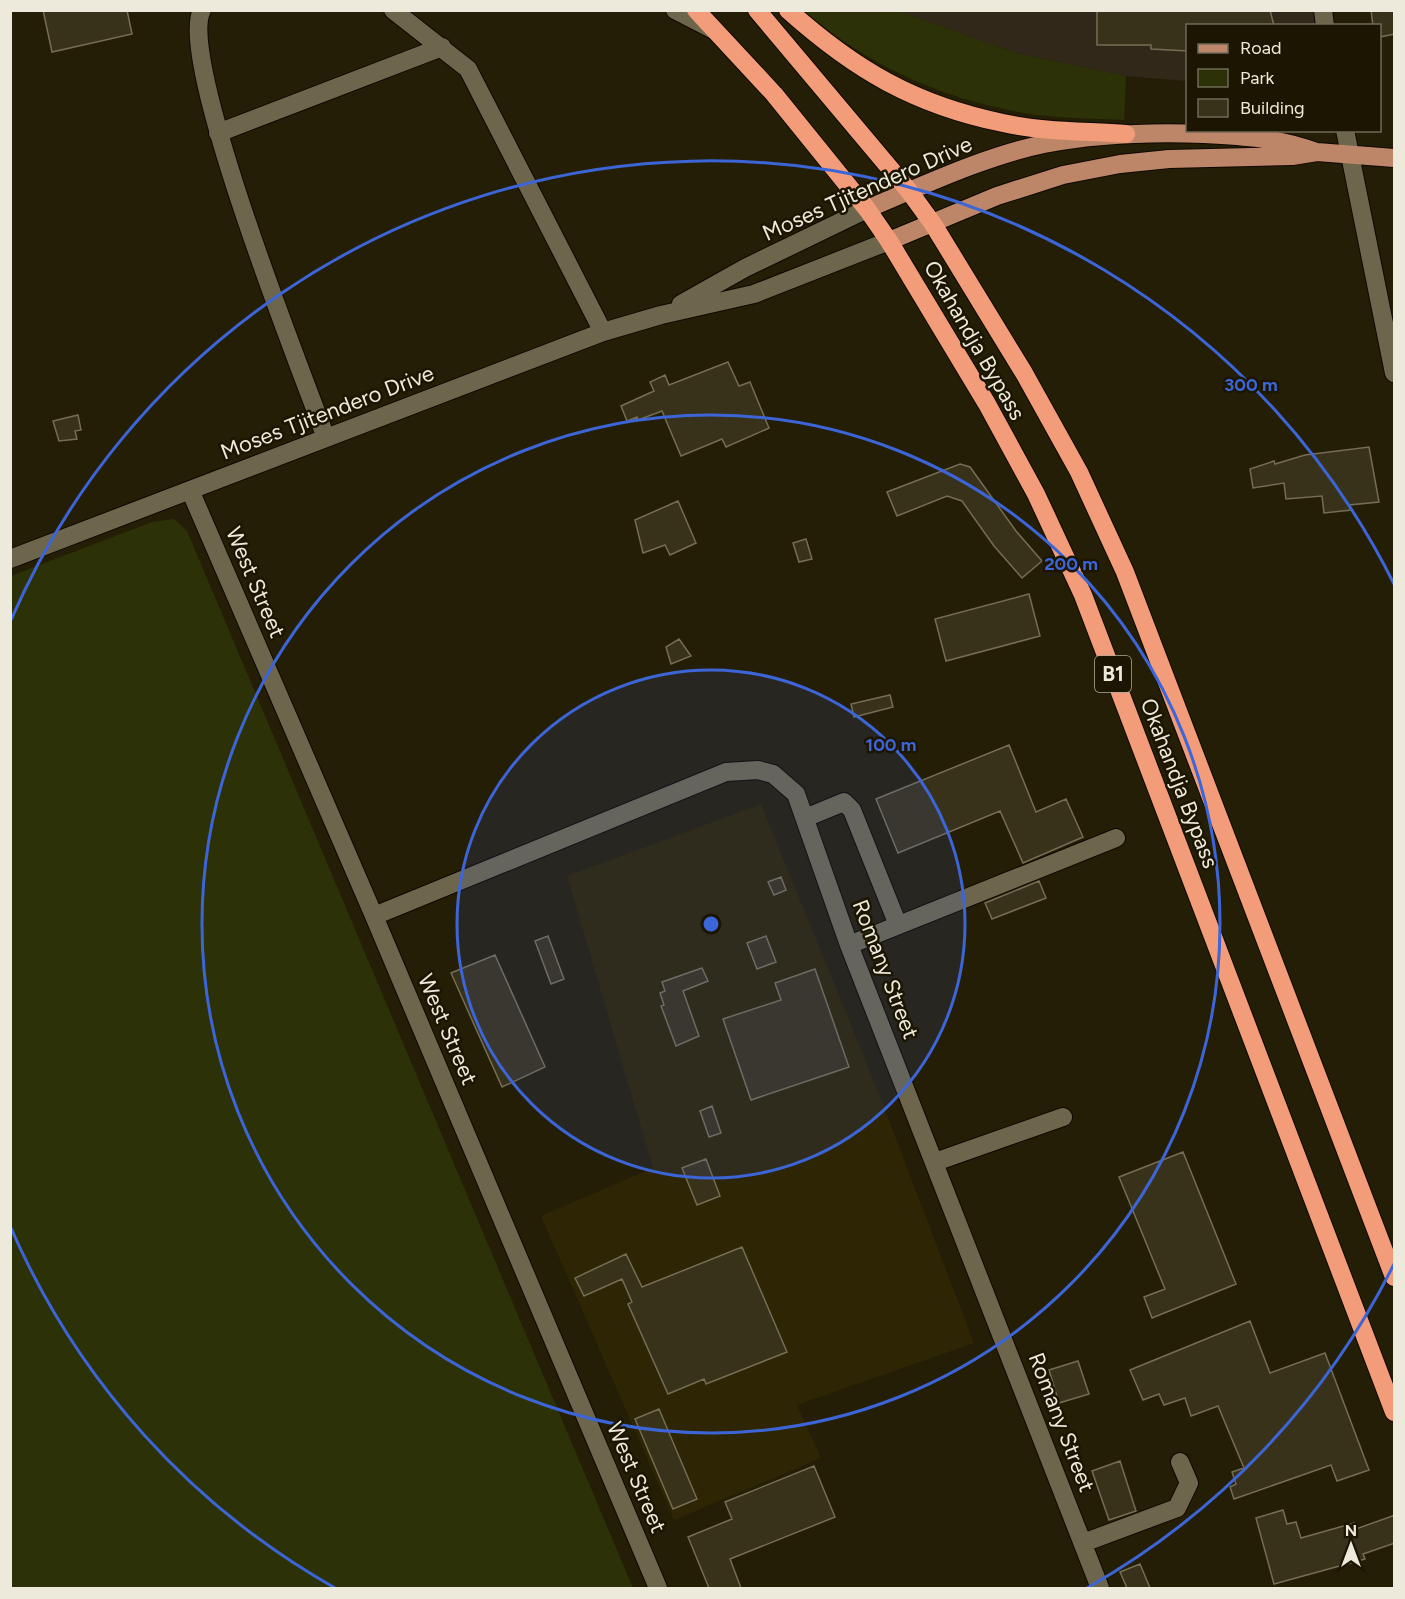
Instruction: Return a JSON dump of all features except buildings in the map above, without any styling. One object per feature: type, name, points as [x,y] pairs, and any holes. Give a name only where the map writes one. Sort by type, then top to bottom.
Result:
[{"type":"highway","name":"Okahandja Bypass","points":[[696,10],[774,94],[867,209],[889,241],[987,404],[1031,484],[1083,595],[1395,1412]]},
{"type":"highway","name":"Okahandja Bypass","points":[[757,10],[909,191],[933,224],[1024,373],[1079,472],[1125,572],[1395,1277]]},
{"type":"highway","points":[[788,10],[828,46],[888,84],[928,101],[1004,123],[1126,134]]},
{"type":"main road","name":"Moses Tjitendero Drive","points":[[867,209],[992,160],[1043,145],[1126,134],[1172,133],[1269,138],[1317,152]]},
{"type":"main road","name":"Moses Tjitendero Drive","points":[[889,241],[998,196],[1063,175],[1120,164],[1169,159],[1292,156],[1317,152],[1395,158]]},
{"type":"street","points":[[202,10],[198,35],[218,133],[259,259],[326,438]]},
{"type":"street","points":[[393,10],[468,69],[603,332]]},
{"type":"street","points":[[675,10],[712,29]]},
{"type":"street","points":[[218,133],[442,47]]},
{"type":"street","points":[[1345,132],[1395,373]]},
{"type":"street","name":"Moses Tjitendero Drive","points":[[661,315],[745,268],[867,209]]},
{"type":"street","name":"Moses Tjitendero Drive","points":[[10,559],[603,332],[661,315],[754,294],[889,241]]},
{"type":"street","name":"West Street","points":[[190,490],[374,916],[658,1588]]},
{"type":"street","name":"Romany Street","points":[[374,916],[726,772],[758,770],[773,774],[796,794],[849,945],[1100,1588]]},
{"type":"street","points":[[805,818],[844,802],[852,810],[898,925]]},
{"type":"street","points":[[849,945],[1116,838]]},
{"type":"street","points":[[935,1162],[1063,1117]]},
{"type":"street","points":[[1083,1543],[1177,1508],[1189,1483],[1180,1462]]},
{"type":"shaded area","points":[[1322,10],[1325,24],[1186,24],[1186,81],[1126,76],[1016,53],[899,11]]},
{"type":"shaded area","points":[[761,804],[875,1084],[974,1343],[797,1405],[821,1458],[674,1520],[541,1216],[653,1168],[567,876]]},
{"type":"green space","points":[[804,11],[899,11],[1016,53],[1126,76],[1124,120],[1036,115],[993,107],[935,89],[907,77],[854,48]]},
{"type":"green space","points":[[174,519],[187,531],[633,1588],[11,1588],[11,576],[152,522]]}]
